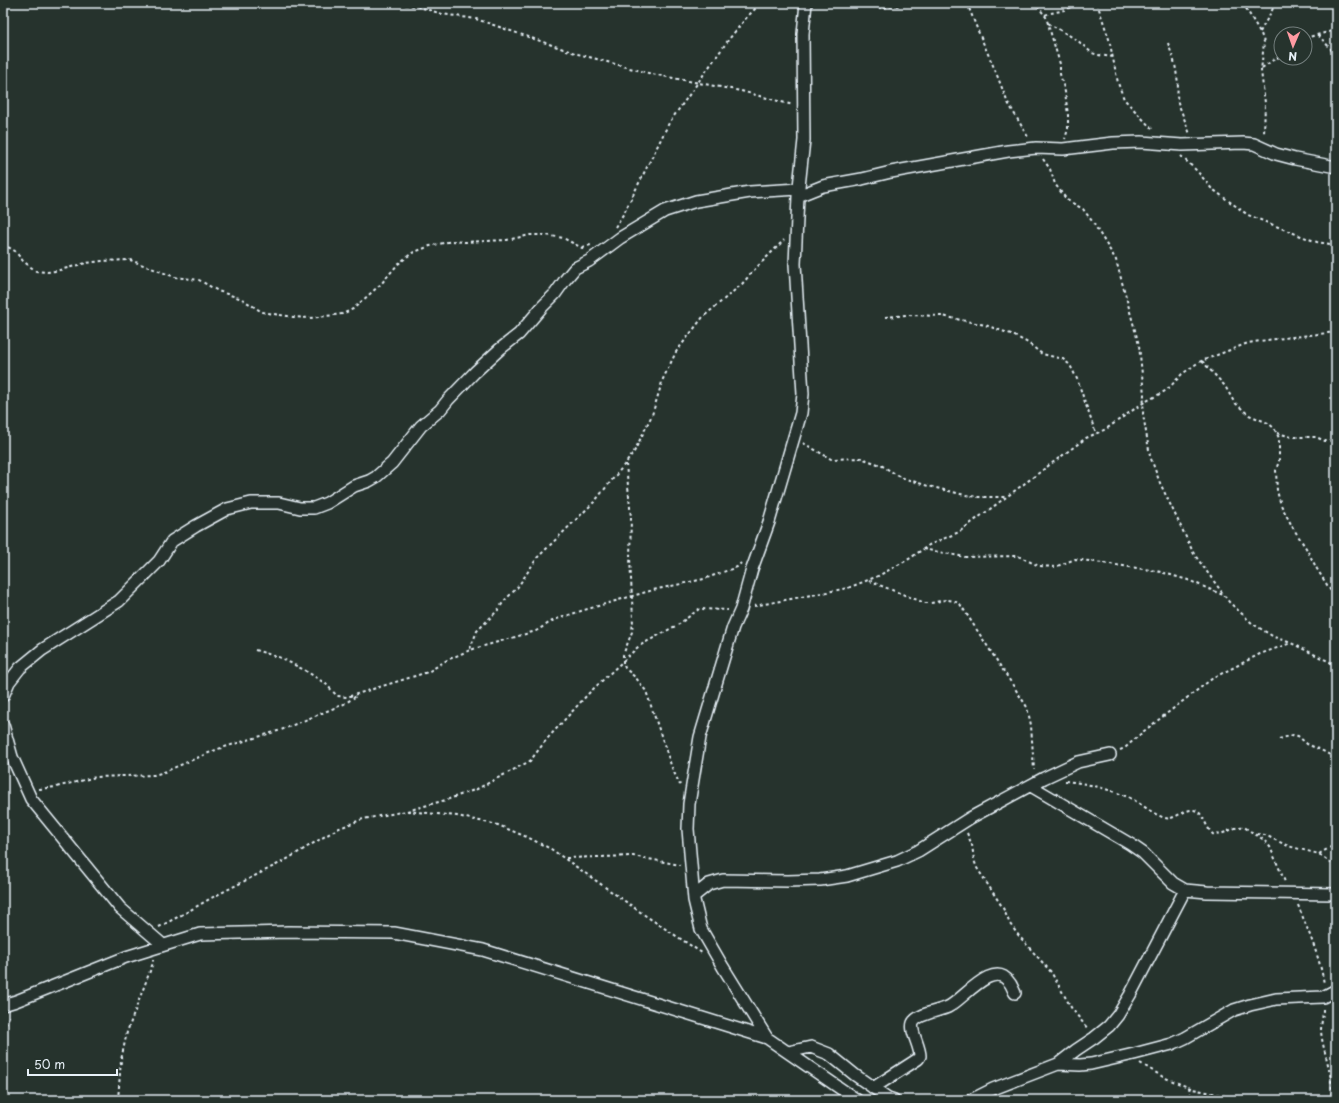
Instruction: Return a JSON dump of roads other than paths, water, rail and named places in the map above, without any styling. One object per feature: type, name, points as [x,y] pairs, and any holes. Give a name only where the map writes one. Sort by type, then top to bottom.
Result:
[{"type":"street","points":[[767,1038],[701,929],[694,896],[693,870],[688,829],[689,804],[700,737],[752,569],[769,522],[801,413],[803,394],[795,264],[798,192],[804,140],[803,34],[806,3]]},
{"type":"street","points":[[3,696],[9,682],[20,668],[42,650],[119,602],[159,561],[172,541],[196,526],[227,509],[252,503],[279,503],[300,508],[314,508],[327,503],[354,486],[376,477],[392,463],[421,426],[440,410],[475,372],[500,349],[520,334],[542,307],[555,294],[575,268],[620,238],[665,211],[696,201],[750,192],[798,192],[891,172],[1008,151],[1063,149],[1113,143],[1254,144],[1276,154],[1336,167]]},
{"type":"street","points":[[3,724],[12,757],[31,799],[120,908],[163,945]]},
{"type":"street","points":[[694,896],[709,884],[723,880],[788,882],[820,880],[847,876],[897,861],[918,851],[961,823],[1037,782],[1078,762],[1110,755]]},
{"type":"street","points":[[1037,782],[1142,853],[1172,883],[1185,890],[1207,892],[1336,894]]},
{"type":"street","points":[[971,1100],[994,1089],[1058,1064],[1109,1026],[1118,1015],[1130,995],[1185,890]]},
{"type":"street","points":[[3,1005],[126,956],[200,934],[288,932],[394,933],[483,950],[767,1038],[857,1100]]},
{"type":"street","points":[[873,1088],[918,1059],[920,1056],[920,1051],[912,1029],[912,1024],[915,1020],[921,1016],[949,1006],[961,998],[978,982],[990,976],[996,975],[1004,977],[1009,982],[1015,993]]},
{"type":"street","points":[[1058,1064],[1091,1064],[1127,1056],[1172,1044],[1234,1010],[1276,999],[1323,997],[1336,990]]},
{"type":"street","points":[[788,1052],[811,1047],[829,1054],[854,1075],[894,1100]]}]
